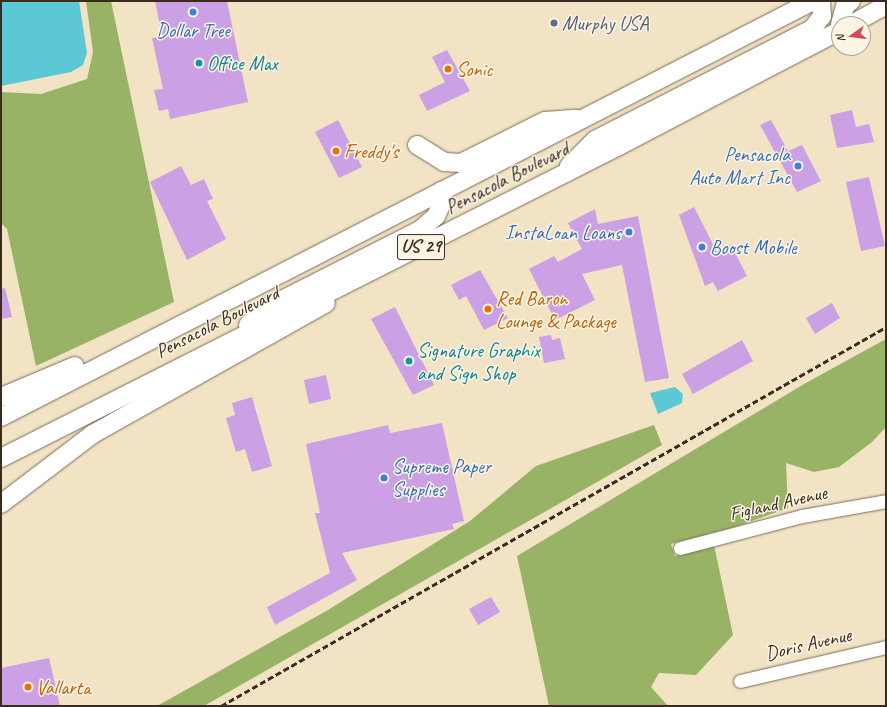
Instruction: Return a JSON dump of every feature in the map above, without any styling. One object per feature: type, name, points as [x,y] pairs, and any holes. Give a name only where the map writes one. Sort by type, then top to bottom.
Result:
[{"type":"highway","name":"Pensacola Boulevard","points":[[1,416],[187,319],[813,1]]},
{"type":"highway","points":[[557,178],[595,140],[812,30],[822,16],[822,1]]},
{"type":"highway","points":[[844,16],[845,6],[851,1]]},
{"type":"highway","name":"Pensacola Boulevard","points":[[865,16],[886,5]]},
{"type":"highway","name":"Pensacola Boulevard","points":[[1,458],[235,338],[557,178],[831,34]]},
{"type":"highway","points":[[417,145],[444,162],[461,163],[545,121],[581,119]]},
{"type":"highway","points":[[235,338],[266,308],[420,230],[436,216],[442,203],[441,191]]},
{"type":"highway","points":[[1,504],[93,434],[296,323],[396,259]]},
{"type":"highway","points":[[1,397],[187,319]]},
{"type":"street","points":[[822,1],[833,16]]},
{"type":"street","name":"Figland Avenue","points":[[680,548],[802,516],[886,501]]},
{"type":"street","name":"Doris Avenue","points":[[740,681],[886,647]]},
{"type":"green space","points":[[86,1],[111,1],[174,302],[36,366],[7,229],[1,223],[1,92],[41,94],[87,79],[93,52]]},
{"type":"green space","points":[[886,339],[886,427],[872,442],[839,467],[814,472],[786,463],[788,508],[735,527],[671,544],[675,556],[714,545],[733,635],[696,675],[659,673],[651,687],[668,706],[549,706],[517,556],[804,384]]},
{"type":"green space","points":[[654,425],[662,445],[204,706],[157,706],[328,610],[470,521],[536,466]]},
{"type":"water","points":[[1,1],[79,1],[87,53],[83,65],[71,72],[1,86]]},
{"type":"water","points":[[675,387],[683,394],[682,403],[658,414],[650,393]]},
{"type":"building","name":"Office Max","points":[[155,1],[227,1],[248,102],[170,119],[168,109],[159,111],[154,90],[163,89],[152,38],[162,36]]},
{"type":"building","name":"Sonic","points":[[447,50],[470,91],[427,111],[419,95],[445,82],[432,57]]},
{"type":"building","points":[[852,110],[856,127],[869,124],[874,142],[837,148],[830,115]]},
{"type":"building","points":[[338,120],[362,167],[339,178],[315,132]]},
{"type":"building","name":"Pensacola Auto Mart Inc","points":[[771,120],[788,151],[802,145],[821,181],[797,192],[760,125]]},
{"type":"building","points":[[181,166],[191,185],[204,179],[213,199],[207,201],[226,239],[187,260],[150,182]]},
{"type":"building","points":[[869,177],[885,246],[861,251],[846,182]]},
{"type":"building","name":"Boost Mobile","points":[[694,207],[717,252],[731,245],[747,276],[718,291],[713,282],[705,286],[679,215]]},
{"type":"building","points":[[595,209],[598,224],[638,216],[669,378],[645,382],[622,265],[582,274],[595,300],[555,320],[529,269],[554,256],[558,262],[582,249],[568,223]]},
{"type":"building","name":"Red Baron Lounge & Package","points":[[480,270],[508,318],[484,330],[466,296],[459,300],[451,285]]},
{"type":"building","points":[[5,288],[12,317],[1,319],[1,289]]},
{"type":"building","points":[[832,303],[840,318],[815,334],[806,318]]},
{"type":"building","name":"Signature Graphix and Sign Shop","points":[[395,307],[434,385],[413,395],[371,319]]},
{"type":"building","points":[[551,335],[552,340],[560,338],[565,359],[544,363],[539,337]]},
{"type":"building","points":[[742,340],[753,361],[693,394],[682,374]]},
{"type":"building","points":[[326,375],[331,399],[309,404],[304,380]]},
{"type":"building","points":[[252,397],[272,466],[252,472],[245,449],[236,452],[226,418],[235,415],[232,403]]},
{"type":"building","name":"Supreme Paper Supplies","points":[[442,423],[464,521],[452,524],[454,529],[342,553],[357,580],[275,625],[267,607],[330,573],[315,513],[320,513],[306,444],[388,425],[390,433]]},
{"type":"building","points":[[491,597],[500,612],[478,625],[469,609]]},
{"type":"building","name":"Vallarta","points":[[49,658],[60,706],[1,706],[1,668]]},
{"type":"railway","points":[[221,706],[886,327]]},
{"type":"place","name":"Dollar Tree","points":[[193,12]]},
{"type":"place","name":"Murphy USA","points":[[554,23]]},
{"type":"place","name":"Office Max","points":[[199,63]]},
{"type":"place","name":"Sonic","points":[[448,69]]},
{"type":"place","name":"Freddy's","points":[[336,151]]},
{"type":"place","name":"Pensacola Auto Mart Inc","points":[[798,166]]},
{"type":"place","name":"InstaLoan Loans","points":[[629,232]]},
{"type":"place","name":"Boost Mobile","points":[[702,247]]},
{"type":"place","name":"Red Baron Lounge & Package","points":[[488,309]]},
{"type":"place","name":"Signature Graphix and Sign Shop","points":[[409,361]]},
{"type":"place","name":"Supreme Paper Supplies","points":[[384,478]]},
{"type":"place","name":"Vallarta","points":[[28,687]]}]
